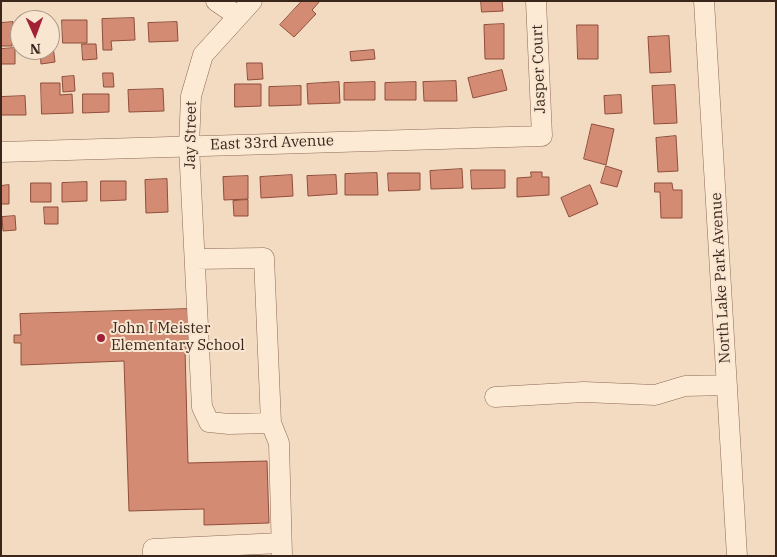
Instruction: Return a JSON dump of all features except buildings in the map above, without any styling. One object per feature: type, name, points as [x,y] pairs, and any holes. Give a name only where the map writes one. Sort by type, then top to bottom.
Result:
[{"type":"street","points":[[216,1],[238,16]]},
{"type":"street","name":"Jay Street","points":[[252,1],[203,55],[191,96],[189,146],[194,260],[202,407],[210,422],[229,424],[271,423]]},
{"type":"street","name":"Jasper Court","points":[[536,1],[542,136]]},
{"type":"street","name":"North Lake Park Avenue","points":[[704,1],[737,556]]},
{"type":"street","name":"East 33rd Avenue","points":[[1,152],[542,136]]},
{"type":"street","points":[[153,556],[153,549],[282,549],[278,443],[271,423],[264,258],[194,260]]},
{"type":"street","points":[[495,397],[584,392],[655,395],[685,386],[727,385]]},
{"type":"place","name":"John I Meister Elementary School","points":[[101,338]]}]
